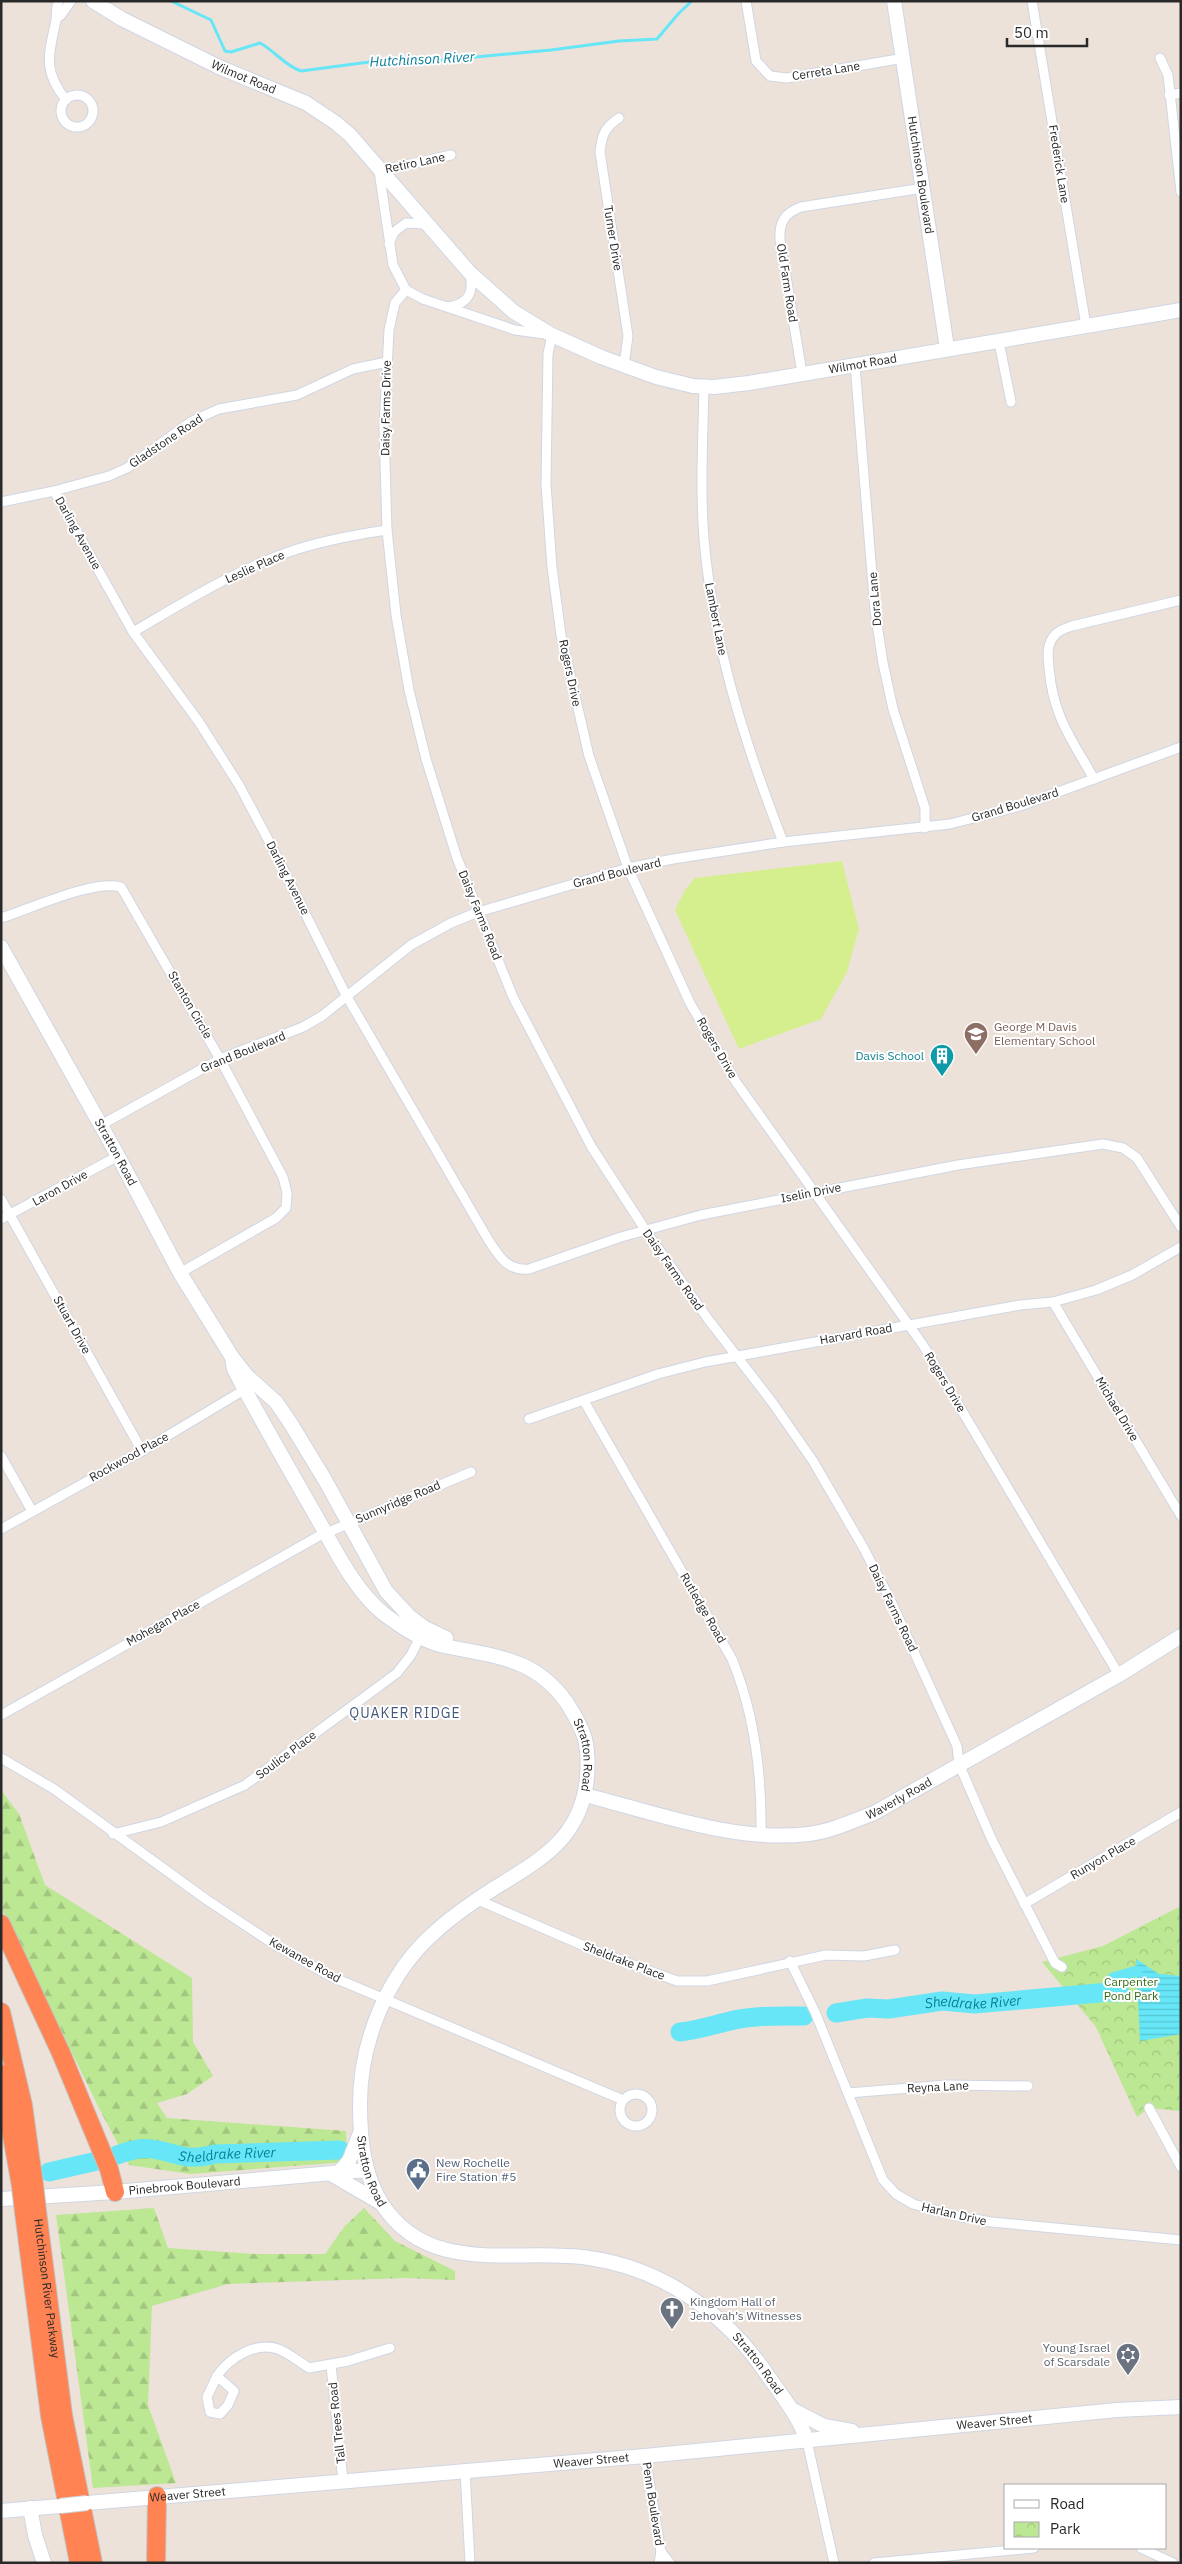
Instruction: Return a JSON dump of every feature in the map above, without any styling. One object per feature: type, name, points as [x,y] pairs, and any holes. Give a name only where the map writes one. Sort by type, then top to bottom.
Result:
[{"type":"highway","points":[[1,1924],[61,2053],[109,2169],[115,2192]]},
{"type":"highway","name":"Hutchinson River Parkway","points":[[1,2012],[23,2105],[28,2186],[50,2416],[79,2563]]},
{"type":"highway","name":"Hutchinson River Parkway","points":[[1,2074],[28,2186]]},
{"type":"highway","name":"Hutchinson River Parkway","points":[[31,2212],[63,2415],[93,2563]]},
{"type":"highway","points":[[156,2563],[158,2496]]},
{"type":"street","points":[[59,1],[56,11],[57,18],[50,39],[49,68],[55,87],[66,100]]},
{"type":"street","points":[[57,18],[61,16],[71,1]]},
{"type":"street","name":"Wilmot Road","points":[[93,1],[122,19],[219,67],[313,106],[350,135],[378,171],[470,273],[514,312],[552,335],[656,377],[704,387],[749,383],[947,348],[999,342],[1181,310]]},
{"type":"street","name":"Cerreta Lane","points":[[746,1],[756,61],[770,76],[787,78],[904,58]]},
{"type":"street","name":"Hutchinson Boulevard","points":[[894,1],[947,348]]},
{"type":"street","name":"Frederick Lane","points":[[1032,1],[1086,326]]},
{"type":"street","points":[[1160,58],[1168,75],[1181,192]]},
{"type":"street","points":[[1169,95],[1181,93]]},
{"type":"street","name":"Turner Drive","points":[[619,118],[604,131],[600,152],[628,336],[624,365]]},
{"type":"street","name":"Retiro Lane","points":[[378,171],[451,155]]},
{"type":"street","name":"Wilmot Road","points":[[378,171],[389,244],[397,276],[406,290],[446,307],[515,330],[552,335]]},
{"type":"street","name":"Old Farm Road","points":[[802,373],[780,240],[781,225],[786,215],[800,207],[923,188]]},
{"type":"street","points":[[389,244],[394,232],[406,222],[425,224]]},
{"type":"street","points":[[446,307],[462,304],[469,297],[472,290],[470,273]]},
{"type":"street","name":"Daisy Farms Drive","points":[[387,530],[384,428],[387,362],[393,311],[406,290]]},
{"type":"street","name":"Rogers Drive","points":[[552,335],[548,354],[545,424],[546,484],[552,567],[562,635],[579,719],[589,756],[628,868],[658,938],[694,1011],[736,1082],[923,1345],[1118,1675]]},
{"type":"street","points":[[999,342],[1011,402]]},
{"type":"street","name":"Gladstone Road","points":[[1,502],[54,491],[109,476],[128,468],[192,421],[213,411],[297,395],[353,369],[387,362]]},
{"type":"street","name":"Dora Lane","points":[[855,365],[875,611],[883,663],[893,709],[925,808],[925,828]]},
{"type":"street","name":"Lambert Lane","points":[[704,387],[703,506],[710,588],[723,659],[741,723],[783,842]]},
{"type":"street","name":"Darling Avenue","points":[[54,491],[133,632],[199,722],[239,785],[346,995],[489,1241],[505,1263],[514,1268]]},
{"type":"street","name":"Leslie Place","points":[[133,632],[205,590],[286,552],[340,538],[387,530]]},
{"type":"street","name":"Daisy Farms Road","points":[[387,530],[396,616],[417,724],[457,858],[513,997],[591,1146],[646,1231],[708,1319],[738,1356],[813,1461],[863,1546],[910,1640],[957,1746],[959,1764],[992,1840],[1056,1963],[1062,1967]]},
{"type":"street","points":[[1094,778],[1057,713],[1053,701],[1048,652],[1051,640],[1059,631],[1072,626],[1181,600]]},
{"type":"street","name":"Grand Boulevard","points":[[101,1125],[220,1059],[303,1027],[322,1016],[411,945],[450,924],[478,912],[628,868],[724,850],[950,824],[1020,806],[1181,747]]},
{"type":"street","name":"Stanton Circle","points":[[1,918],[82,890],[109,885],[120,887],[220,1059],[283,1177],[287,1193],[286,1208],[276,1218],[180,1273]]},
{"type":"street","name":"Stratton Road","points":[[1,947],[101,1125],[180,1273],[232,1357],[234,1368],[250,1387],[326,1533],[357,1584],[383,1613],[423,1633],[469,1649],[516,1661],[541,1674],[556,1688],[572,1710],[586,1742],[588,1762],[585,1795],[578,1815],[550,1853],[527,1870],[478,1900],[436,1931],[415,1952],[385,2000],[376,2019],[363,2061],[360,2088],[361,2130],[367,2170],[382,2204],[389,2214],[407,2231],[434,2247],[454,2253],[480,2256],[546,2255],[589,2258],[619,2264],[658,2279],[696,2300],[730,2329],[759,2363],[801,2424],[807,2441],[834,2563]]},
{"type":"street","name":"Iselin Drive","points":[[514,1268],[529,1269],[701,1215],[958,1165],[1103,1144],[1123,1148],[1137,1158],[1181,1227]]},
{"type":"street","name":"Laron Drive","points":[[1,1220],[118,1156]]},
{"type":"street","name":"Stuart Drive","points":[[1,1199],[142,1451]]},
{"type":"street","name":"Harvard Road","points":[[528,1419],[658,1374],[738,1356],[1020,1305],[1053,1302],[1096,1290],[1132,1275],[1181,1247]]},
{"type":"street","name":"Michael Drive","points":[[1053,1302],[1181,1516]]},
{"type":"street","name":"Stratton Road","points":[[250,1387],[276,1402],[291,1424],[386,1591],[423,1633]]},
{"type":"street","name":"Rockwood Place","points":[[1,1529],[142,1451],[250,1387]]},
{"type":"street","name":"Rutledge Road","points":[[584,1401],[732,1659],[752,1723],[758,1765],[761,1836]]},
{"type":"street","points":[[1,1456],[32,1511]]},
{"type":"street","name":"Sunnyridge Road","points":[[326,1533],[470,1472]]},
{"type":"street","name":"Mohegan Place","points":[[1,1715],[326,1533]]},
{"type":"street","name":"Soulice Place","points":[[113,1834],[161,1822],[245,1785],[398,1673],[423,1633]]},
{"type":"street","name":"Waverly Road","points":[[585,1795],[715,1828],[761,1836],[810,1834],[838,1827],[874,1813],[1118,1675],[1181,1636]]},
{"type":"street","name":"Kewanee Road","points":[[1,1758],[54,1789],[113,1834],[206,1900],[272,1943],[330,1976],[623,2100]]},
{"type":"street","name":"Runyon Place","points":[[1024,1904],[1181,1812]]},
{"type":"street","name":"Sheldrake Place","points":[[478,1900],[598,1952],[677,1981],[707,1980],[790,1961],[826,1955],[864,1956],[895,1950]]},
{"type":"street","name":"Harlan Drive","points":[[790,1961],[815,2012],[883,2180],[896,2194],[912,2204],[991,2222],[1181,2240]]},
{"type":"street","name":"Reyna Lane","points":[[848,2093],[947,2085],[1028,2086]]},
{"type":"street","points":[[1149,2108],[1181,2167]]},
{"type":"street","points":[[361,2130],[349,2161],[334,2173],[382,2204]]},
{"type":"street","name":"Pinebrook Boulevard","points":[[1,2199],[115,2192],[367,2170]]},
{"type":"street","points":[[216,2376],[224,2365],[241,2354],[260,2348],[277,2348],[309,2368],[331,2366],[390,2348]]},
{"type":"street","name":"Tall Trees Road","points":[[331,2366],[343,2481]]},
{"type":"street","points":[[790,2407],[805,2418],[824,2426],[868,2434]]},
{"type":"street","name":"Weaver Street","points":[[1,2511],[158,2496],[645,2456],[1116,2410],[1181,2407]]},
{"type":"street","name":"Penn Boulevard","points":[[645,2456],[661,2552],[659,2563]]},
{"type":"street","points":[[465,2470],[470,2563]]},
{"type":"street","points":[[30,2508],[35,2535],[44,2563]]},
{"type":"street","points":[[874,2563],[1023,2549]]},
{"type":"street","points":[[1143,2549],[1173,2563]]},
{"type":"street","name":"Penn Boulevard","points":[[661,2552],[670,2563]]},
{"type":"green space","points":[[842,861],[859,929],[847,972],[821,1019],[739,1049],[675,910],[685,890],[695,878]]},
{"type":"green space","points":[[1,1790],[19,1814],[45,1885],[192,1978],[193,2042],[213,2076],[187,2094],[157,2103],[167,2118],[346,2131],[347,2162],[190,2174],[129,2165],[99,2108],[1,1907]]},
{"type":"green space","name":"Carpenter Pond Park","points":[[1181,1906],[1181,2111],[1149,2108],[1137,2117],[1096,2027],[1042,1962],[1103,1946]]},
{"type":"green space","points":[[154,2208],[168,2248],[255,2254],[325,2254],[344,2227],[364,2208],[395,2241],[455,2271],[455,2280],[405,2278],[228,2284],[152,2306],[148,2405],[176,2483],[93,2488],[56,2215]]},
{"type":"water","points":[[1136,1959],[1159,1974],[1181,1976],[1181,2034],[1140,2041]]},
{"type":"waterway","name":"Hutchinson River","points":[[171,1],[211,20],[225,51],[231,52],[260,43],[290,66],[301,71],[392,59],[433,61],[551,50],[619,41],[657,39],[692,1]]},
{"type":"waterway","name":"Sheldrake River","points":[[1110,1992],[1113,1978],[1137,1971]]},
{"type":"waterway","name":"Sheldrake River","points":[[836,2013],[867,2008],[889,2009],[942,2001],[975,2004],[1110,1992],[1120,1993]]},
{"type":"waterway","name":"Sheldrake River","points":[[680,2032],[748,2018],[804,2016]]},
{"type":"waterway","name":"Sheldrake River","points":[[117,2155],[143,2149],[152,2149],[189,2157],[215,2154],[340,2150]]},
{"type":"waterway","name":"Sheldrake River","points":[[49,2172],[97,2161]]},
{"type":"place","name":"George M Davis Elementary School","points":[[976,1055]]},
{"type":"place","name":"Davis School","points":[[942,1077]]},
{"type":"place","name":"New Rochelle Fire Station #5","points":[[418,2191]]},
{"type":"place","name":"Kingdom Hall of Jehovah’s Witnesses","points":[[672,2330]]},
{"type":"place","name":"Young Israel of Scarsdale","points":[[1128,2376]]},
{"type":"district","name":"QUAKER RIDGE","points":[[405,1713]]}]
